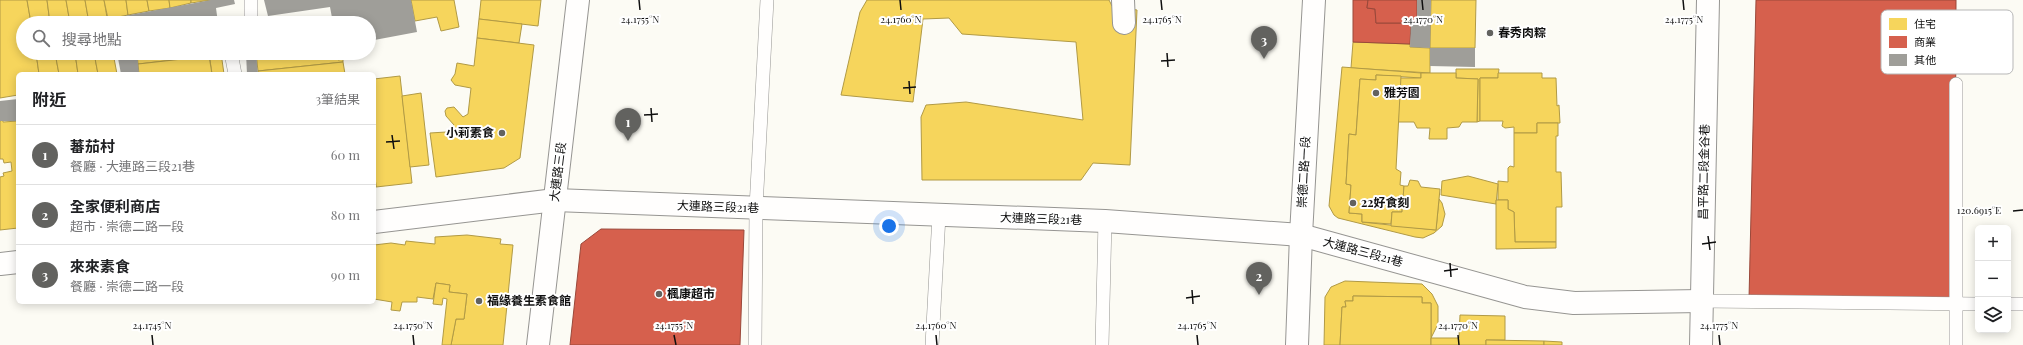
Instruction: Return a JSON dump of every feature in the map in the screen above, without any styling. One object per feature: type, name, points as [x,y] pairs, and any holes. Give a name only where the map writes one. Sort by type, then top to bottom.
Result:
[{"type":"street","name":"大連路三段","points":[[538,345],[578,0]]},
{"type":"street","points":[[1123,0],[1124,23]]},
{"type":"street","name":"崇德二路一段","points":[[1297,345],[1301,235],[1314,0]]},
{"type":"street","name":"昌平路二段金谷巷","points":[[1701,345],[1708,0]]},
{"type":"street","name":"大連路三段21巷","points":[[376,222],[555,200],[1105,221],[1301,235],[1525,297],[1574,303],[1702,301]]},
{"type":"street","points":[[0,264],[16,262]]},
{"type":"lane","points":[[251,0],[251,16]]},
{"type":"lane","points":[[755,345],[756,208],[767,0]]},
{"type":"lane","points":[[232,60],[235,72]]},
{"type":"lane","points":[[1956,84],[1956,345]]},
{"type":"lane","points":[[932,345],[939,215]]},
{"type":"lane","points":[[1102,345],[1105,221]]},
{"type":"lane","points":[[1702,301],[1975,304]]},
{"type":"lane","points":[[2011,304],[2023,304]]},
{"type":"building: 住宅","points":[[0,0],[27,0],[30,16],[16,16],[16,60],[37,60],[39,72],[16,72],[16,95],[0,98]]},
{"type":"building: 住宅","points":[[27,0],[47,0],[49,16],[30,16]]},
{"type":"building: 住宅","points":[[47,0],[66,0],[69,16],[49,16]]},
{"type":"building: 住宅","points":[[66,0],[85,0],[88,16],[69,16]]},
{"type":"building: 住宅","points":[[85,0],[104,0],[107,16],[88,16]]},
{"type":"building: 住宅","points":[[104,0],[126,0],[128,15],[107,16]]},
{"type":"building: 住宅","points":[[126,0],[147,0],[149,11],[128,15]]},
{"type":"building: 住宅","points":[[147,0],[169,0],[170,8],[149,11]]},
{"type":"building: 住宅","points":[[169,0],[191,0],[191,3],[170,8]]},
{"type":"building: 住宅","points":[[191,0],[211,0],[191,3]]},
{"type":"building: 住宅","points":[[411,0],[454,0],[459,27],[441,31],[437,17],[415,21]]},
{"type":"building: 住宅","points":[[481,0],[541,0],[538,26],[479,19]]},
{"type":"building: 住宅","points":[[867,0],[1109,0],[1112,6],[1137,10],[1130,165],[1093,163],[1081,180],[922,180],[921,117],[926,105],[966,102],[1083,120],[1076,42],[962,34],[949,18],[923,19],[913,102],[841,95],[860,12]]},
{"type":"building: 住宅","points":[[1431,0],[1476,0],[1475,48],[1430,48]]},
{"type":"building: 住宅","points":[[479,19],[522,24],[519,43],[477,38]]},
{"type":"building: 住宅","points":[[477,38],[534,45],[520,158],[504,168],[436,177],[430,133],[446,132],[454,125],[446,116],[445,111],[447,108],[454,107],[463,117],[468,114],[471,88],[455,85],[451,80],[455,74],[457,63],[474,66]]},
{"type":"building: 住宅","points":[[1353,42],[1410,44],[1410,47],[1430,48],[1430,73],[1351,68]]},
{"type":"building: 住宅","points":[[37,60],[56,60],[59,72],[39,72]]},
{"type":"building: 住宅","points":[[56,60],[76,60],[78,72],[59,72]]},
{"type":"building: 住宅","points":[[76,60],[95,60],[98,72],[78,72]]},
{"type":"building: 住宅","points":[[95,60],[114,60],[117,72],[98,72]]},
{"type":"building: 住宅","points":[[138,60],[174,60],[138,64]]},
{"type":"building: 住宅","points":[[174,60],[210,60],[212,72],[139,72],[138,64]]},
{"type":"building: 住宅","points":[[210,60],[222,60],[224,72],[212,72]]},
{"type":"building: 住宅","points":[[257,60],[343,60],[343,62],[258,71]]},
{"type":"building: 住宅","points":[[343,62],[345,72],[258,72]]},
{"type":"building: 住宅","points":[[1342,67],[1421,73],[1421,78],[1376,75],[1376,80],[1360,79],[1356,135],[1349,134],[1346,184],[1351,185],[1349,213],[1362,214],[1362,222],[1436,230],[1439,199],[1442,203],[1445,214],[1442,226],[1434,233],[1423,238],[1415,237],[1338,218],[1334,215],[1329,206]]},
{"type":"building: 住宅","points":[[1456,69],[1499,69],[1498,78],[1480,78],[1480,121],[1477,122],[1478,79],[1456,78]]},
{"type":"building: 住宅","points":[[1421,73],[1456,73],[1456,78],[1478,79],[1477,122],[1462,122],[1459,127],[1447,128],[1447,139],[1429,139],[1430,128],[1417,128],[1414,122],[1398,122],[1400,78],[1421,78]]},
{"type":"building: 住宅","points":[[1498,73],[1542,73],[1542,78],[1556,78],[1557,106],[1559,105],[1560,123],[1537,123],[1537,133],[1514,133],[1514,127],[1505,128],[1502,126],[1503,121],[1480,121],[1480,78],[1498,78]]},
{"type":"building: 住宅","points":[[1376,75],[1401,76],[1396,169],[1401,172],[1400,185],[1404,186],[1402,212],[1392,212],[1391,224],[1362,222],[1362,214],[1349,213],[1351,185],[1346,184],[1349,134],[1356,135],[1360,79],[1376,80]]},
{"type":"building: 住宅","points":[[400,76],[412,183],[376,187],[376,79]]},
{"type":"building: 住宅","points":[[421,93],[429,165],[410,167],[402,96]]},
{"type":"building: 住宅","points":[[0,121],[16,121],[16,228],[0,230],[0,177],[4,176],[3,173],[12,171],[11,162],[4,163],[3,159],[0,159]]},
{"type":"building: 住宅","points":[[1537,123],[1558,123],[1558,136],[1556,136],[1556,172],[1561,172],[1562,207],[1556,207],[1556,242],[1515,242],[1514,212],[1508,209],[1508,200],[1498,200],[1498,181],[1508,182],[1508,168],[1510,166],[1514,167],[1514,133],[1537,133]]},
{"type":"building: 住宅","points":[[1468,176],[1498,184],[1496,204],[1441,195],[1442,181]]},
{"type":"building: 住宅","points":[[1410,180],[1418,181],[1421,187],[1440,189],[1436,230],[1391,226],[1392,212],[1402,212],[1404,186],[1408,186]]},
{"type":"building: 住宅","points":[[1496,200],[1508,200],[1508,209],[1514,212],[1515,242],[1556,242],[1556,248],[1496,249]]},
{"type":"building: 住宅","points":[[467,235],[501,239],[500,244],[513,245],[503,345],[451,345],[456,319],[464,319],[467,294],[449,292],[450,285],[436,283],[433,299],[417,297],[417,302],[402,302],[400,311],[391,310],[392,302],[376,299],[376,245],[391,243],[405,245],[406,241],[435,244],[435,237]]},
{"type":"building: 住宅","points":[[1345,281],[1422,284],[1432,294],[1438,306],[1438,324],[1431,338],[1431,303],[1422,303],[1422,297],[1353,296],[1353,301],[1345,301],[1346,307],[1342,307],[1340,345],[1324,345],[1325,297],[1331,287]]},
{"type":"building: 住宅","points":[[436,283],[450,285],[449,292],[467,294],[464,319],[456,319],[451,345],[442,345],[447,299],[443,298],[442,305],[433,304]]},
{"type":"building: 住宅","points":[[1353,296],[1422,297],[1422,303],[1431,303],[1431,345],[1340,345],[1342,307],[1346,307],[1345,301],[1353,301]]},
{"type":"building: 住宅","points":[[1460,315],[1505,316],[1505,340],[1486,340],[1486,345],[1431,345],[1431,338],[1459,338]]},
{"type":"building: 住宅","points":[[1486,340],[1544,341],[1544,345],[1486,345]]},
{"type":"building: 住宅","points":[[1544,341],[1562,342],[1562,345],[1544,345]]},
{"type":"building: 商業","points":[[1353,0],[1368,0],[1367,8],[1375,9],[1376,23],[1411,23],[1410,44],[1353,42]]},
{"type":"building: 商業","points":[[1368,0],[1417,0],[1417,23],[1376,23],[1375,9],[1367,8]]},
{"type":"building: 商業","points":[[1756,0],[1956,0],[1956,10],[1881,10],[1881,74],[1956,74],[1955,301],[1749,299]]},
{"type":"building: 商業","name":"楓康超市","points":[[601,229],[744,230],[740,345],[570,345],[581,244]]},
{"type":"building: 其他","points":[[211,0],[234,0],[235,4],[216,8],[217,16],[124,16]]},
{"type":"building: 其他","points":[[264,0],[411,0],[417,32],[376,40],[376,16],[332,16],[330,7],[268,16]]},
{"type":"building: 其他","points":[[1417,0],[1431,0],[1430,48],[1410,47],[1411,23],[1417,23]]},
{"type":"building: 其他","points":[[1430,48],[1475,48],[1475,67],[1430,66]]},
{"type":"building: 其他","points":[[118,60],[138,60],[139,72],[121,72]]},
{"type":"building: 其他","points":[[246,60],[257,60],[258,72],[247,72]]},
{"type":"building: 其他","points":[[16,99],[16,121],[0,121],[0,101]]},
{"type":"place","name":"春秀肉粽","points":[[1490,33]]},
{"type":"place","name":"來來素食","points":[[1264,59]]},
{"type":"place","name":"雅芳園","points":[[1376,93]]},
{"type":"place","name":"小莉素食","points":[[502,133]]},
{"type":"place","name":"蕃茄村","points":[[628,141]]},
{"type":"place","name":"22好食刻","points":[[1353,203]]},
{"type":"place","name":"楓康超市","points":[[659,294]]},
{"type":"place","name":"全家便利商店","points":[[1259,295]]},
{"type":"place","name":"福緣養生素食館","points":[[479,301]]}]
